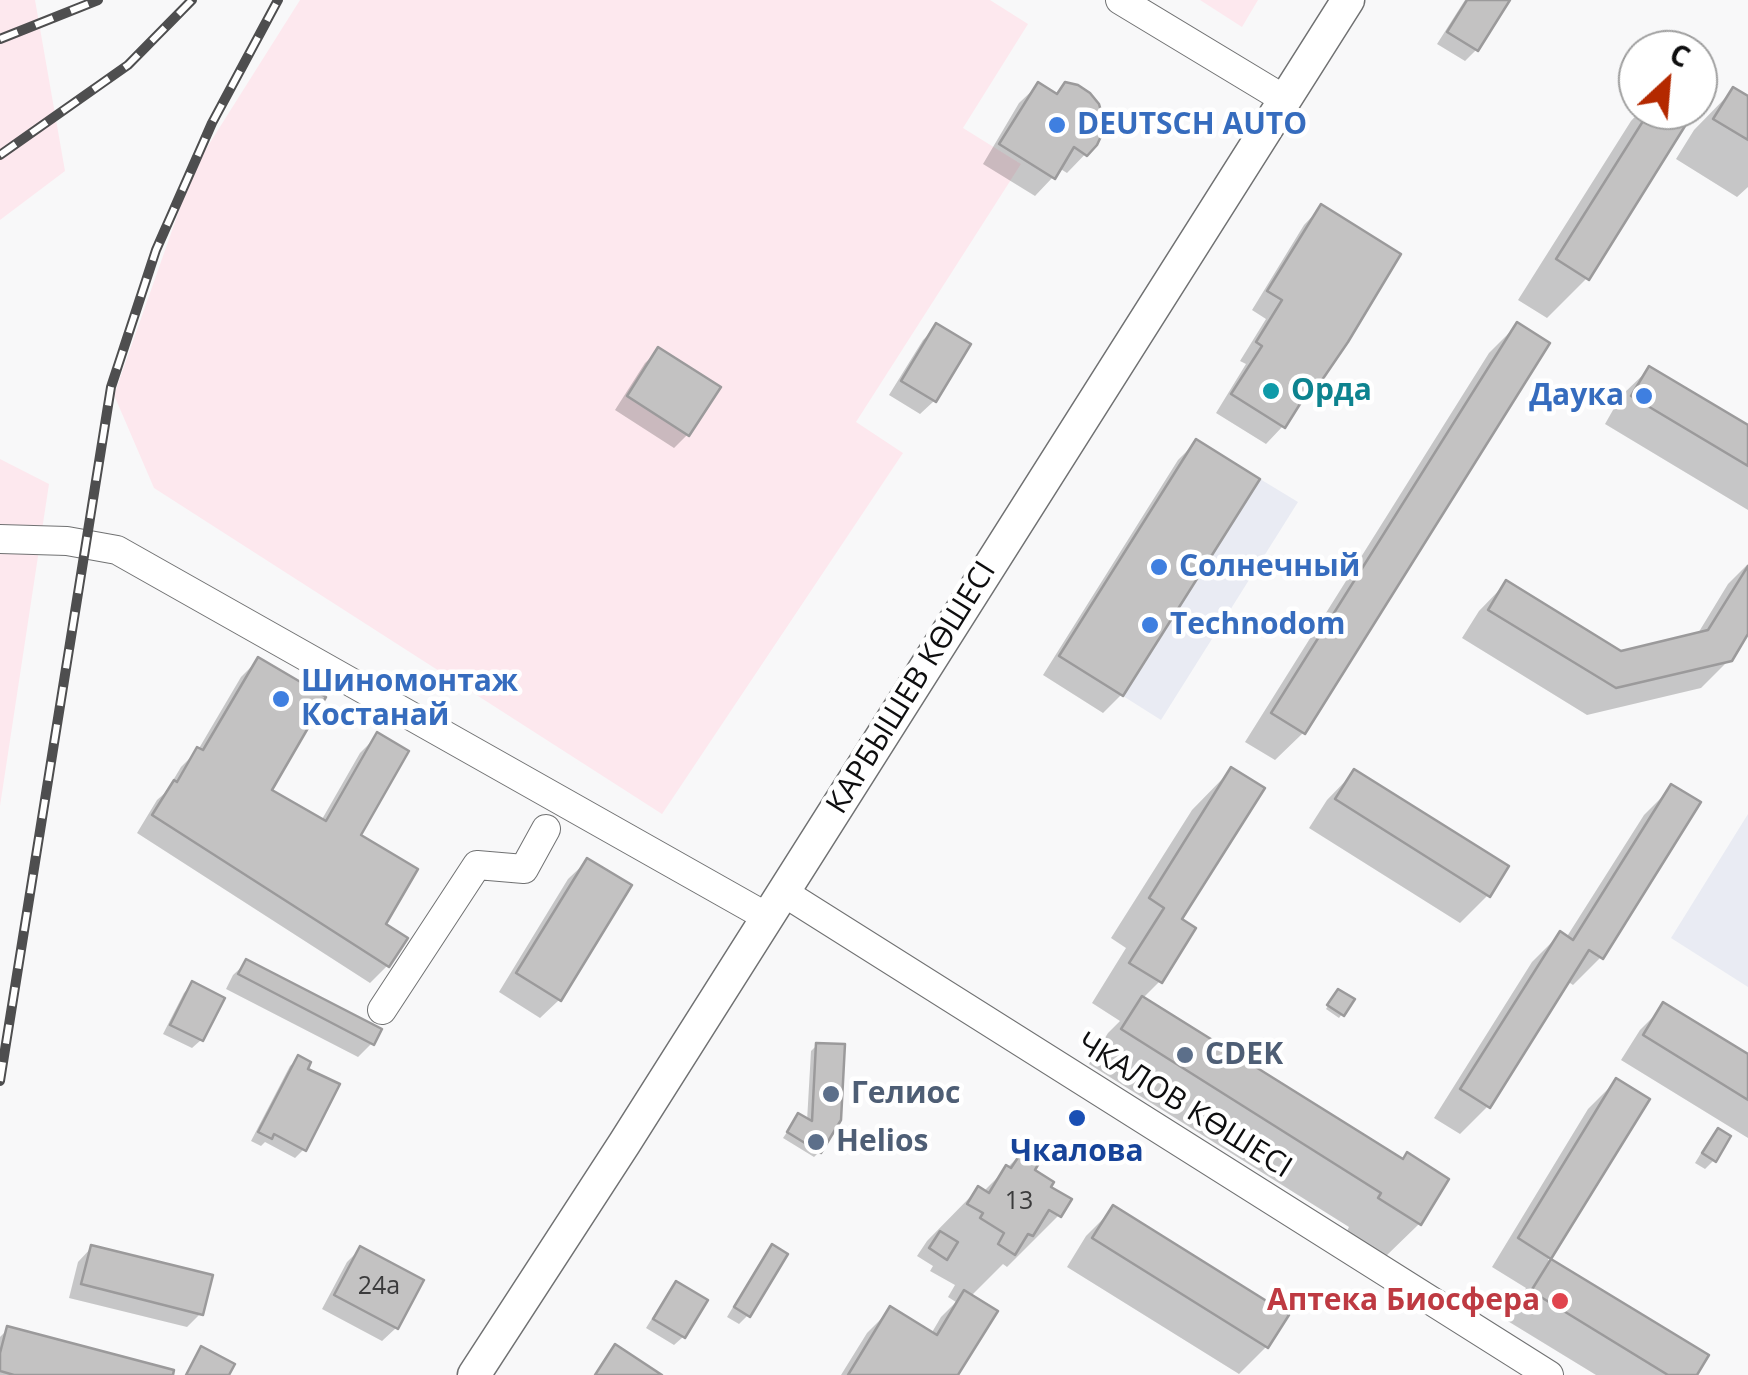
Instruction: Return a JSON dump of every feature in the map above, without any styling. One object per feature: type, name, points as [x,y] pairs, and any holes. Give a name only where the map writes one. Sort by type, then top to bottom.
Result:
[{"type":"main road","name":"КАРБЫШЕВ КӨШЕСІ","points":[[474,1375],[1348,0]]},
{"type":"street","points":[[1120,0],[1284,100]]},
{"type":"street","name":"ЧКАЛОВ КӨШЕСІ","points":[[0,539],[68,540],[117,550],[775,905],[1549,1375]]},
{"type":"street","points":[[382,1010],[477,865],[524,869],[546,829]]},
{"type":"shaded area","points":[[0,0],[35,0],[65,171],[0,220]]},
{"type":"shaded area","points":[[300,0],[990,0],[1028,24],[963,128],[1021,164],[856,422],[903,453],[662,814],[154,488],[114,395],[194,168]]},
{"type":"shaded area","points":[[1200,0],[1258,0],[1242,27]]},
{"type":"shaded area","points":[[0,459],[49,484],[0,806]]},
{"type":"shaded area","points":[[1260,479],[1298,502],[1161,720],[1123,696]]},
{"type":"shaded area","points":[[1748,814],[1748,987],[1671,938]]},
{"type":"building","points":[[1467,0],[1510,0],[1478,51],[1447,32]]},
{"type":"building","name":"DEUTSCH AUTO","points":[[1038,82],[1057,94],[1065,82],[1078,85],[1099,104],[1103,118],[1103,132],[1097,145],[1087,156],[1074,147],[1055,179],[999,144]]},
{"type":"building","points":[[1733,87],[1748,96],[1748,140],[1718,122],[1718,111]]},
{"type":"building","points":[[1637,130],[1683,130],[1589,280],[1556,259]]},
{"type":"building","points":[[1321,204],[1401,254],[1348,342],[1320,383],[1315,380],[1285,428],[1231,394],[1262,346],[1256,342],[1282,300],[1267,291]]},
{"type":"building","points":[[1517,322],[1550,343],[1305,734],[1271,713]]},
{"type":"building","points":[[936,323],[971,344],[936,402],[901,381]]},
{"type":"building","points":[[658,347],[721,387],[689,436],[627,396]]},
{"type":"building","points":[[1649,366],[1748,425],[1748,466],[1631,396]]},
{"type":"building","name":"Солнечный","points":[[1196,439],[1260,479],[1123,696],[1059,656]]},
{"type":"building","points":[[1748,566],[1748,634],[1732,661],[1616,688],[1488,610],[1506,580],[1621,651],[1708,630]]},
{"type":"building","points":[[258,657],[326,697],[272,790],[326,821],[377,732],[409,751],[361,835],[418,869],[386,924],[408,938],[389,967],[152,815],[197,747],[203,750]]},
{"type":"building","points":[[1231,767],[1265,788],[1182,919],[1196,928],[1162,983],[1129,963],[1164,908],[1149,898]]},
{"type":"building","points":[[1354,769],[1509,866],[1490,897],[1335,799]]},
{"type":"building","points":[[1671,784],[1701,802],[1603,959],[1589,950],[1490,1108],[1460,1089],[1560,931],[1573,940]]},
{"type":"building","points":[[587,858],[632,885],[561,1001],[516,973]]},
{"type":"building","points":[[246,959],[382,1029],[374,1045],[238,974]]},
{"type":"building","points":[[192,981],[225,998],[203,1041],[170,1025]]},
{"type":"building","points":[[1338,989],[1355,999],[1344,1016],[1327,1005]]},
{"type":"building","points":[[1142,996],[1403,1159],[1407,1152],[1449,1179],[1421,1225],[1378,1198],[1381,1193],[1121,1029]]},
{"type":"building","points":[[1663,1002],[1748,1054],[1748,1100],[1643,1035]]},
{"type":"building","points":[[816,1043],[845,1044],[841,1120],[821,1153],[787,1132],[798,1113],[812,1121]]},
{"type":"building","points":[[298,1055],[311,1062],[308,1069],[340,1084],[306,1151],[274,1134],[272,1139],[258,1132]]},
{"type":"building","points":[[1616,1078],[1650,1099],[1551,1259],[1518,1238]]},
{"type":"building","points":[[1718,1128],[1731,1136],[1716,1162],[1702,1153]]},
{"type":"building","points":[[1025,1147],[1042,1158],[1035,1170],[1054,1182],[1051,1187],[1072,1199],[1061,1217],[1049,1210],[1015,1255],[998,1244],[1004,1233],[967,1204],[978,1186],[989,1193],[1006,1165],[1011,1168]]},
{"type":"building","points":[[1113,1205],[1289,1315],[1268,1348],[1092,1238]]},
{"type":"building","points":[[940,1231],[958,1242],[947,1260],[929,1248]]},
{"type":"building","points":[[772,1244],[788,1254],[750,1317],[734,1307]]},
{"type":"building","points":[[91,1245],[213,1275],[203,1315],[81,1284]]},
{"type":"building","points":[[360,1246],[424,1280],[398,1329],[334,1295]]},
{"type":"building","points":[[1551,1259],[1709,1355],[1697,1375],[1668,1375],[1531,1291]]},
{"type":"building","points":[[676,1281],[708,1300],[685,1338],[653,1319]]},
{"type":"building","points":[[964,1290],[998,1311],[958,1375],[848,1375],[890,1306],[937,1335]]},
{"type":"building","points":[[7,1326],[174,1370],[173,1375],[14,1375],[0,1371]]},
{"type":"building","points":[[615,1344],[662,1375],[595,1375]]},
{"type":"building","points":[[201,1346],[235,1364],[229,1375],[186,1375]]},
{"type":"railway","points":[[0,39],[98,0]]},
{"type":"railway","points":[[0,155],[128,65],[192,0]]},
{"type":"railway","points":[[0,1081],[111,387],[156,250],[212,123],[278,0]]},
{"type":"place","name":"DEUTSCH AUTO","points":[[1057,125]]},
{"type":"place","name":"Орда","points":[[1271,391]]},
{"type":"place","name":"Даука","points":[[1644,396]]},
{"type":"place","name":"Солнечный","points":[[1159,567]]},
{"type":"place","name":"Technodom","points":[[1150,625]]},
{"type":"place","name":"Шиномонтаж Костанай","points":[[281,699]]},
{"type":"place","name":"CDEK","points":[[1185,1055]]},
{"type":"place","name":"Гелиос","points":[[831,1094]]},
{"type":"place","name":"Чкалова","points":[[1077,1118]]},
{"type":"place","name":"Helios","points":[[816,1142]]},
{"type":"place","name":"Аптека Биосфера","points":[[1560,1301]]}]
